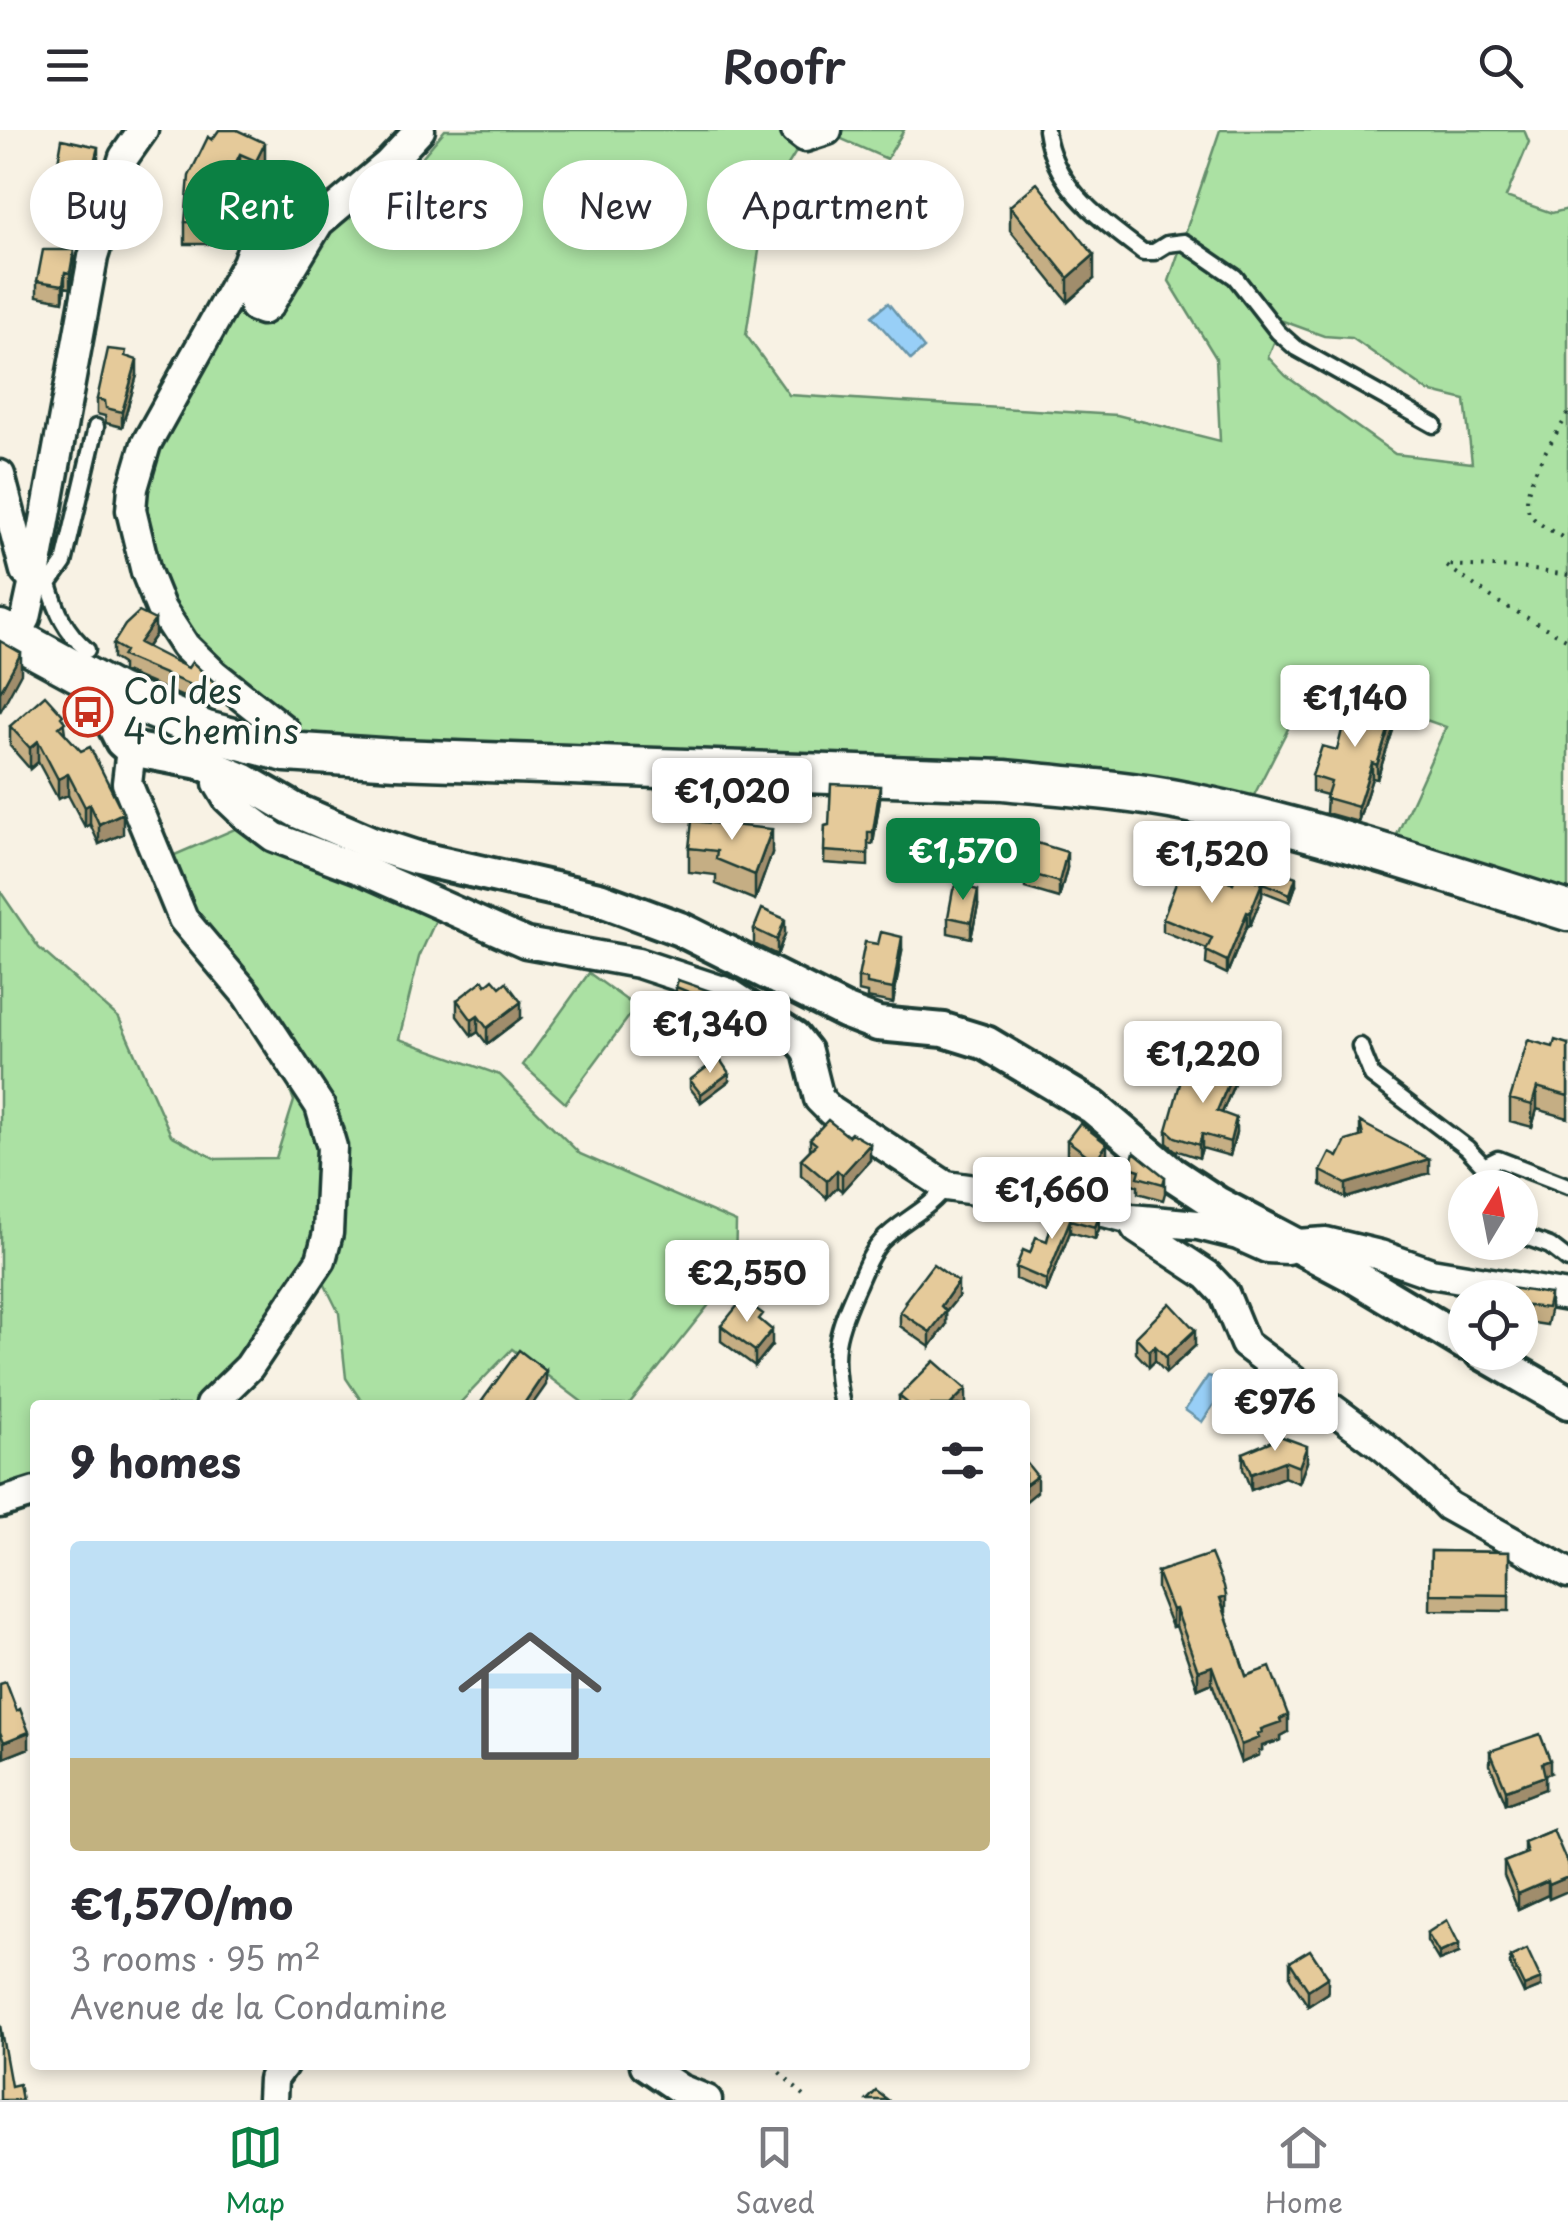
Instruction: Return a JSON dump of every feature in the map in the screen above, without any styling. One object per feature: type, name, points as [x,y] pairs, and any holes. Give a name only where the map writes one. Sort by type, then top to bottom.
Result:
[{"type":"main road","points":[[8,634],[116,693],[206,732],[286,752],[985,780],[1100,790],[1184,802],[1309,831],[1568,911]]},
{"type":"street","points":[[8,634],[26,618],[42,583],[93,257],[124,157],[143,130]]},
{"type":"street","points":[[286,752],[284,730],[215,675],[186,646],[161,609],[134,532],[130,510],[133,488],[146,444],[247,264],[261,225],[274,218],[277,236],[253,296],[254,307],[262,310],[269,305],[319,222],[387,165],[420,130]]},
{"type":"street","points":[[796,130],[805,137],[827,130]]},
{"type":"street","points":[[0,475],[26,571],[42,583]]},
{"type":"street","points":[[116,693],[114,725],[131,749],[200,762],[221,770],[297,811],[371,844],[417,858],[599,898],[680,930],[878,1024],[944,1030],[986,1042],[1093,1108],[1171,1173],[1218,1204],[1296,1244],[1448,1333]]},
{"type":"street","points":[[131,749],[127,783],[182,918],[247,995],[320,1106],[332,1147],[328,1233],[322,1260],[249,1367],[215,1400]]},
{"type":"street","points":[[221,770],[218,783],[227,798],[274,837],[292,845],[369,873],[526,942],[638,963],[729,993],[794,1036],[808,1052],[819,1099],[831,1111],[946,1186],[1066,1202],[1132,1219],[1198,1226],[1238,1235],[1267,1248],[1287,1249],[1296,1244],[1326,1242],[1432,1273],[1568,1296]]},
{"type":"street","points":[[1132,1219],[1137,1229],[1207,1275],[1224,1293],[1245,1344],[1384,1447],[1448,1506],[1568,1574]]},
{"type":"street","points":[[1512,1370],[1568,1402]]},
{"type":"street","points":[[0,1504],[30,1494]]},
{"type":"street","points":[[272,2100],[273,2079],[279,2070]]},
{"type":"street","points":[[652,2070],[680,2090],[708,2100]]},
{"type":"lane","points":[[1046,130],[1049,157],[1089,210],[1144,252],[1184,242],[1234,276],[1278,332],[1296,348],[1434,425]]},
{"type":"lane","points":[[87,650],[64,626],[42,583],[64,563],[96,427]]},
{"type":"lane","points":[[1360,1046],[1372,1076],[1453,1137],[1484,1166]]},
{"type":"lane","points":[[1483,1170],[1498,1158],[1568,1186]]},
{"type":"lane","points":[[841,1400],[835,1355],[838,1328],[867,1262],[880,1242],[935,1202],[946,1186]]},
{"type":"lane","points":[[1538,1242],[1568,1260]]},
{"type":"path","points":[[1568,414],[1531,480],[1526,500],[1531,516],[1568,541]]},
{"type":"path","points":[[1568,575],[1520,568],[1445,565],[1500,603],[1568,640]]},
{"type":"path","points":[[777,2070],[808,2100]]},
{"type":"green space","points":[[445,130],[904,130],[887,159],[826,132],[805,137],[791,160],[707,160],[707,250],[759,250],[746,335],[789,395],[1117,415],[1220,441],[1216,358],[1169,281],[1220,130],[1524,130],[1529,142],[1506,197],[1552,213],[1568,209],[1568,896],[1391,848],[1446,727],[1313,680],[1250,803],[309,739],[287,716],[217,672],[170,603],[138,519],[149,454],[257,250],[329,250],[329,219],[336,220],[349,212],[349,250],[523,250],[523,160],[420,160]],"holes":[[[1283,321],[1324,336],[1352,338],[1428,391],[1465,400],[1472,463],[1395,454],[1286,376],[1268,357]]]},
{"type":"green space","points":[[244,825],[443,904],[419,957],[399,1039],[500,1075],[580,1154],[736,1222],[735,1272],[633,1400],[579,1400],[512,1349],[463,1400],[361,1400],[346,1378],[339,1313],[312,1259],[205,1400],[30,1400],[30,1483],[0,1494],[0,891],[39,948],[119,1018],[171,1135],[216,1159],[276,1158],[294,1101],[255,991],[192,915],[170,857]]},
{"type":"green space","points":[[589,973],[636,1007],[565,1103],[523,1065]]},
{"type":"water","points":[[888,303],[924,348],[911,360],[872,316]]},
{"type":"water","points":[[1208,1376],[1220,1379],[1225,1388],[1202,1422],[1185,1410]]},
{"type":"building","points":[[219,130],[237,130],[265,143],[256,160],[240,154],[237,160],[197,160],[208,137],[212,140]]},
{"type":"building","points":[[62,139],[98,147],[95,160],[58,160]]},
{"type":"building","points":[[1037,183],[1094,255],[1068,278],[1010,206]]},
{"type":"building","points":[[43,250],[74,250],[70,273],[65,272],[63,285],[37,281]]},
{"type":"building","points":[[108,349],[126,351],[125,356],[137,360],[122,412],[106,408],[105,401],[97,399]]},
{"type":"building","points":[[139,612],[155,620],[139,643],[188,668],[192,662],[215,683],[209,693],[122,656],[125,651],[113,644]]},
{"type":"building","points":[[0,641],[21,653],[0,692]]},
{"type":"building","points":[[1351,694],[1386,704],[1385,709],[1394,712],[1358,807],[1326,798],[1331,782],[1312,776],[1322,746],[1337,750]]},
{"type":"building","points":[[45,695],[63,715],[65,722],[59,727],[81,751],[90,747],[123,813],[99,824],[68,774],[58,779],[38,741],[30,748],[10,726]]},
{"type":"building","points":[[831,784],[880,786],[873,832],[868,832],[868,854],[824,851]]},
{"type":"building","points":[[692,821],[772,829],[755,875],[716,859],[717,851],[689,848]]},
{"type":"building","points":[[1195,834],[1213,837],[1205,856],[1187,853]]},
{"type":"building","points":[[1034,842],[1067,852],[1059,882],[1025,872]]},
{"type":"building","points":[[1184,862],[1233,883],[1237,873],[1262,883],[1227,961],[1206,951],[1212,938],[1163,918]]},
{"type":"building","points":[[1267,866],[1296,877],[1290,894],[1261,882]]},
{"type":"building","points":[[957,885],[978,890],[971,922],[948,917]]},
{"type":"building","points":[[762,909],[785,919],[777,940],[754,929]]},
{"type":"building","points":[[881,932],[902,937],[893,989],[867,984],[867,979],[858,978],[865,942],[878,944]]},
{"type":"building","points":[[493,979],[500,987],[506,982],[521,1002],[487,1028],[478,1016],[472,1020],[457,1000],[483,980],[486,985]]},
{"type":"building","points":[[678,980],[724,996],[718,1010],[728,1024],[700,1044],[681,1016],[706,999],[676,987]]},
{"type":"building","points":[[1528,1040],[1553,1047],[1555,1040],[1568,1044],[1568,1096],[1537,1087],[1532,1105],[1510,1099]]},
{"type":"building","points":[[1223,1054],[1239,1058],[1217,1111],[1236,1118],[1230,1142],[1202,1134],[1199,1145],[1175,1137],[1167,1130],[1183,1073],[1208,1082]]},
{"type":"building","points":[[719,1058],[729,1073],[701,1094],[690,1080]]},
{"type":"building","points":[[828,1120],[848,1136],[851,1133],[870,1144],[842,1175],[837,1170],[827,1181],[801,1159],[816,1144],[810,1139]]},
{"type":"building","points":[[1360,1122],[1429,1159],[1346,1184],[1321,1171],[1330,1153],[1338,1157],[1346,1141],[1363,1136]]},
{"type":"building","points":[[1080,1123],[1107,1144],[1095,1161],[1067,1140]]},
{"type":"building","points":[[1134,1152],[1165,1177],[1163,1184],[1138,1177],[1140,1170],[1130,1167]]},
{"type":"building","points":[[1056,1206],[1099,1217],[1095,1227],[1070,1220],[1046,1280],[1016,1267],[1023,1250],[1030,1253],[1036,1237],[1047,1241]]},
{"type":"building","points":[[933,1264],[958,1282],[941,1306],[946,1311],[930,1332],[900,1312]]},
{"type":"building","points":[[1538,1292],[1550,1294],[1547,1308],[1538,1307]]},
{"type":"building","points":[[743,1299],[763,1314],[759,1319],[772,1330],[755,1351],[721,1326]]},
{"type":"building","points":[[1170,1303],[1195,1330],[1166,1357],[1155,1346],[1149,1351],[1136,1337]]},
{"type":"building","points":[[519,1350],[546,1371],[526,1400],[483,1400]]},
{"type":"building","points":[[934,1361],[966,1389],[955,1400],[904,1400],[899,1396]]},
{"type":"building","points":[[1277,1435],[1307,1446],[1299,1467],[1284,1461],[1251,1474],[1243,1453],[1274,1440]]},
{"type":"building","points":[[1431,1551],[1509,1552],[1509,1595],[1430,1594]]},
{"type":"building","points":[[1211,1554],[1224,1586],[1226,1596],[1220,1598],[1246,1676],[1270,1667],[1288,1715],[1261,1729],[1259,1738],[1241,1745],[1212,1666],[1198,1671],[1176,1609],[1172,1610],[1157,1572]]},
{"type":"building","points":[[6,1682],[29,1732],[4,1742],[0,1732],[0,1684]]},
{"type":"building","points":[[1540,1734],[1550,1760],[1542,1763],[1545,1776],[1506,1790],[1490,1751]]},
{"type":"building","points":[[1553,1830],[1568,1865],[1568,1877],[1518,1894],[1504,1862],[1527,1853],[1524,1842]]},
{"type":"building","points":[[1447,1920],[1459,1944],[1439,1953],[1427,1933]]},
{"type":"building","points":[[1527,1949],[1541,1979],[1524,1986],[1510,1957]]},
{"type":"building","points":[[1310,1950],[1328,1977],[1308,1990],[1290,1962]]},
{"type":"building","points":[[0,2025],[11,2086],[19,2084],[22,2100],[0,2100]]},
{"type":"building","points":[[876,2091],[888,2100],[867,2100]]},
{"type":"place","name":"Col des 4 Chemins","points":[[88,712]]}]
